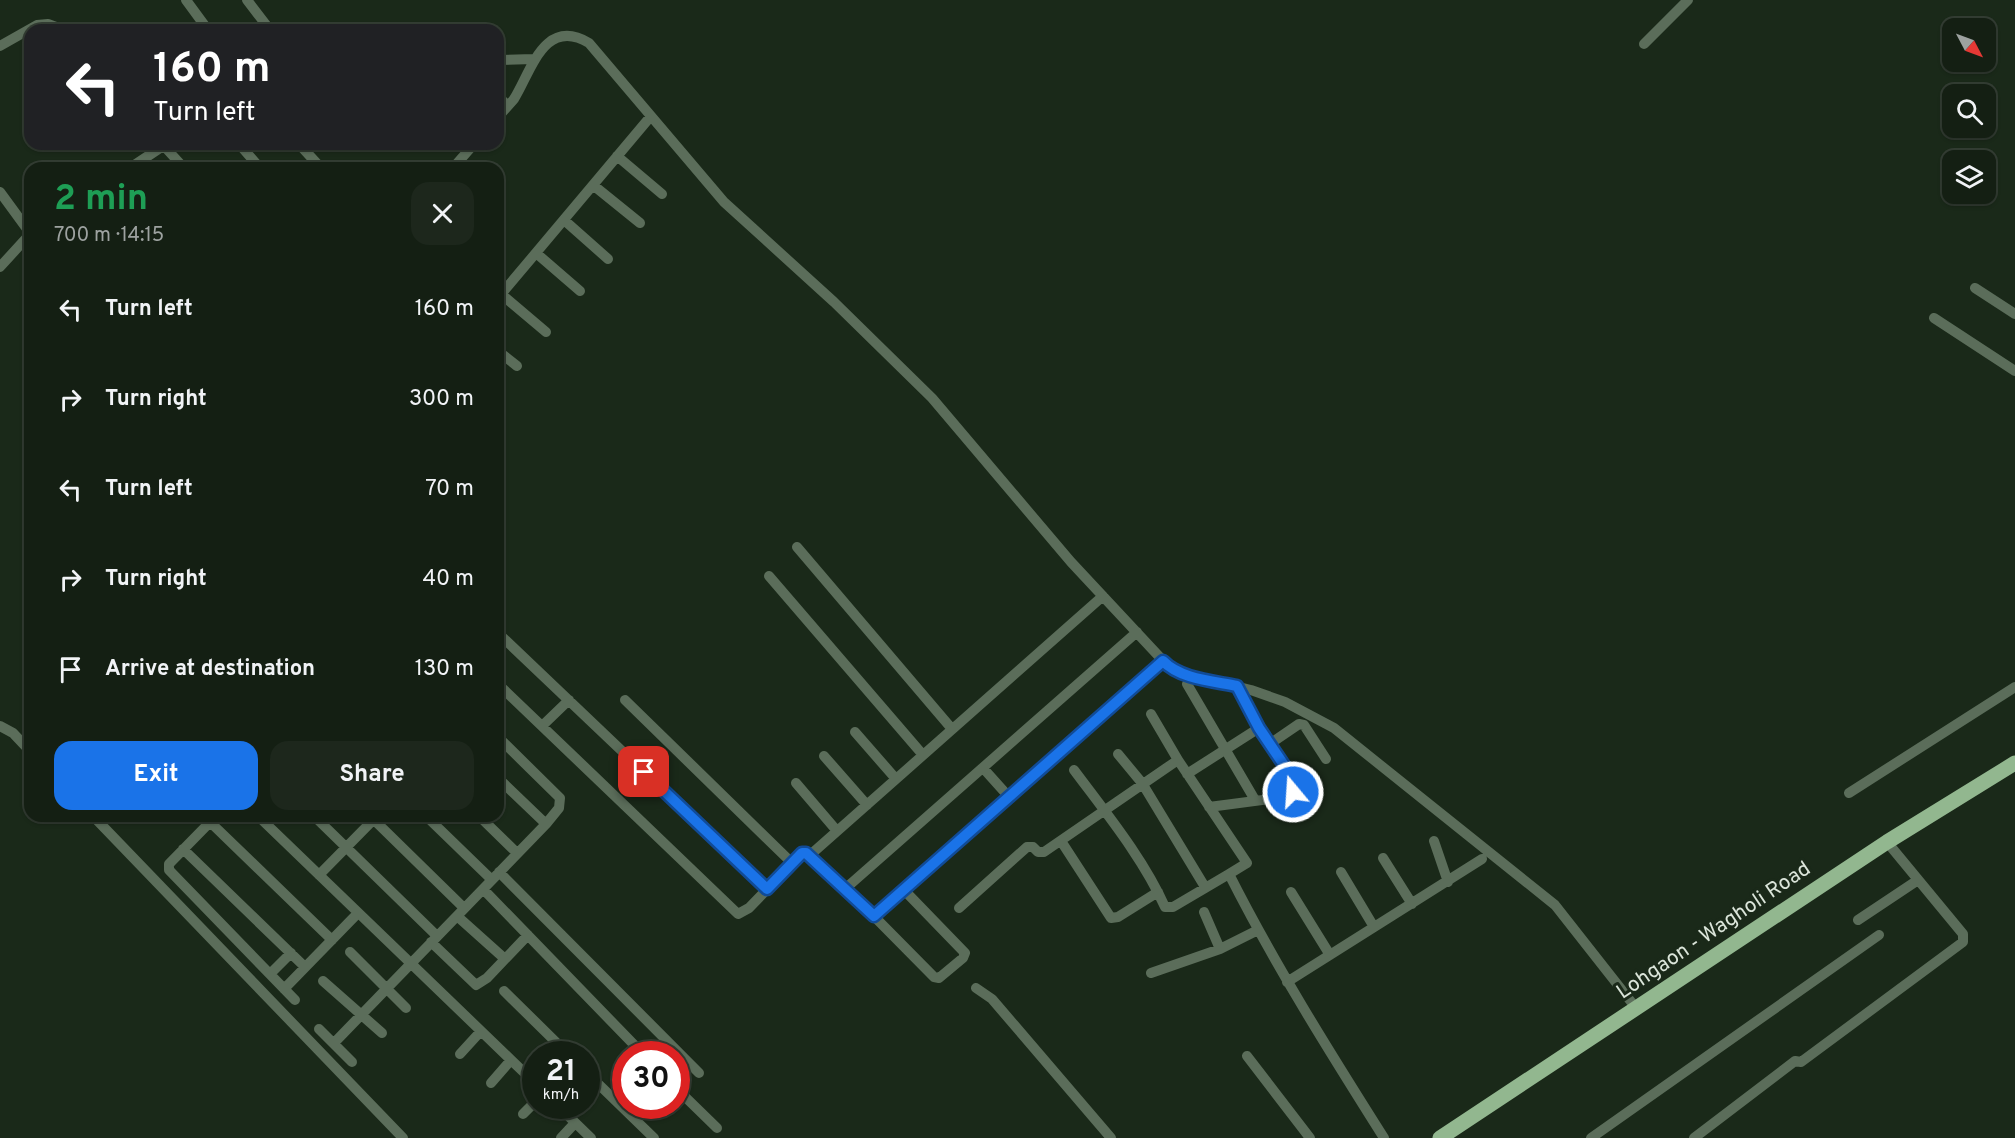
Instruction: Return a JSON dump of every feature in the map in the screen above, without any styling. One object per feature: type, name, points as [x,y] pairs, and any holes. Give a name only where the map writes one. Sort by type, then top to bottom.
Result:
[{"type":"main road","name":"Lohgaon - Wagholi Road","points":[[1440,1138],[1887,842],[2015,763]]},
{"type":"street","points":[[186,0],[204,24]]},
{"type":"street","points":[[247,0],[265,24]]},
{"type":"street","points":[[1644,44],[1688,0]]},
{"type":"street","points":[[0,46],[24,32]]},
{"type":"street","points":[[504,110],[533,59],[552,41],[572,36],[581,38],[595,49],[724,202],[834,302],[932,398],[1028,513],[1163,661],[1173,670],[1237,686],[1285,702],[1334,728],[1560,910],[1636,1008]]},
{"type":"street","points":[[504,60],[533,59]]},
{"type":"street","points":[[504,102],[508,106]]},
{"type":"street","points":[[504,291],[651,116]]},
{"type":"street","points":[[139,162],[157,150]]},
{"type":"street","points":[[169,150],[179,162]]},
{"type":"street","points":[[244,150],[255,162]]},
{"type":"street","points":[[304,150],[316,162]]},
{"type":"street","points":[[458,162],[469,150]]},
{"type":"street","points":[[617,156],[662,194]]},
{"type":"street","points":[[593,185],[640,223]]},
{"type":"street","points":[[0,192],[24,226]]},
{"type":"street","points":[[564,220],[608,259]]},
{"type":"street","points":[[0,267],[24,241]]},
{"type":"street","points":[[536,254],[580,291]]},
{"type":"street","points":[[1975,288],[2015,314]]},
{"type":"street","points":[[504,299],[546,332]]},
{"type":"street","points":[[1934,318],[2015,371]]},
{"type":"street","points":[[504,356],[517,366]]},
{"type":"street","points":[[797,547],[952,729]]},
{"type":"street","points":[[769,576],[923,755]]},
{"type":"street","points":[[810,856],[1103,596]]},
{"type":"street","points":[[846,888],[1137,632]]},
{"type":"street","points":[[504,639],[767,889]]},
{"type":"street","points":[[874,916],[1163,661]]},
{"type":"street","points":[[1187,684],[1255,800]]},
{"type":"street","points":[[1209,807],[1286,797],[1293,792],[1290,774],[1259,728],[1237,686]]},
{"type":"street","points":[[1848,793],[2015,687]]},
{"type":"street","points":[[504,690],[736,913],[745,912],[802,853],[810,856],[846,888],[936,978],[963,958],[965,953],[904,890]]},
{"type":"street","points":[[542,726],[569,700]]},
{"type":"street","points":[[625,700],[792,863]]},
{"type":"street","points":[[1074,770],[1104,810],[1168,909],[1247,863],[1187,774],[1151,714]]},
{"type":"street","points":[[1271,743],[1299,724],[1304,725],[1326,759]]},
{"type":"street","points":[[0,726],[13,733],[24,745]]},
{"type":"street","points":[[1187,774],[1259,728]]},
{"type":"street","points":[[855,732],[896,779]]},
{"type":"street","points":[[333,1043],[546,824],[558,808],[560,798],[504,742]]},
{"type":"street","points":[[1118,754],[1142,783],[1205,887]]},
{"type":"street","points":[[824,756],[867,805]]},
{"type":"street","points":[[958,908],[1027,848],[1033,847],[1041,853],[1178,760]]},
{"type":"street","points":[[984,768],[1009,797]]},
{"type":"street","points":[[796,783],[837,831]]},
{"type":"street","points":[[504,784],[546,824]]},
{"type":"street","points":[[99,822],[403,1138]]},
{"type":"street","points":[[210,822],[169,864],[169,870],[295,1000]]},
{"type":"street","points":[[216,822],[332,940]]},
{"type":"street","points":[[264,822],[522,1071]]},
{"type":"street","points":[[320,822],[476,985],[506,959],[528,935]]},
{"type":"street","points":[[319,875],[369,822]]},
{"type":"street","points":[[379,822],[506,959]]},
{"type":"street","points":[[433,822],[495,876],[699,1073]]},
{"type":"street","points":[[485,822],[517,853]]},
{"type":"street","points":[[1061,841],[1111,918],[1118,917],[1158,892]]},
{"type":"street","points":[[1434,841],[1448,882]]},
{"type":"street","points":[[1694,1138],[1795,1061],[1801,1062],[1964,942],[1963,934],[1887,842]]},
{"type":"street","points":[[183,849],[305,967]]},
{"type":"street","points":[[1383,858],[1412,904]]},
{"type":"street","points":[[1287,982],[1482,859]]},
{"type":"street","points":[[1341,872],[1374,927]]},
{"type":"street","points":[[1229,874],[1287,982],[1384,1138]]},
{"type":"street","points":[[1858,920],[1917,880]]},
{"type":"street","points":[[483,889],[579,991],[630,1041]]},
{"type":"street","points":[[1291,892],[1330,955]]},
{"type":"street","points":[[1204,912],[1220,949]]},
{"type":"street","points":[[284,989],[358,913]]},
{"type":"street","points":[[1151,973],[1220,949],[1258,930]]},
{"type":"street","points":[[1591,1138],[1879,935]]},
{"type":"street","points":[[350,952],[406,1008]]},
{"type":"street","points":[[270,974],[291,953]]},
{"type":"street","points":[[323,981],[382,1034]]},
{"type":"street","points":[[976,988],[992,999],[1111,1138]]},
{"type":"street","points":[[504,992],[555,1041]]},
{"type":"street","points":[[319,1029],[352,1062]]},
{"type":"street","points":[[460,1054],[481,1031]]},
{"type":"street","points":[[1247,1056],[1310,1138]]},
{"type":"street","points":[[491,1083],[511,1060]]},
{"type":"street","points":[[600,1086],[654,1138]]},
{"type":"street","points":[[690,1102],[717,1128]]},
{"type":"street","points":[[571,1119],[591,1138]]},
{"type":"street","points":[[561,1138],[575,1123]]},
{"type":"route","points":[[644,772],[767,889],[802,853],[806,853],[874,916],[1163,661],[1173,670],[1237,686],[1259,728],[1290,774],[1293,792]]}]
